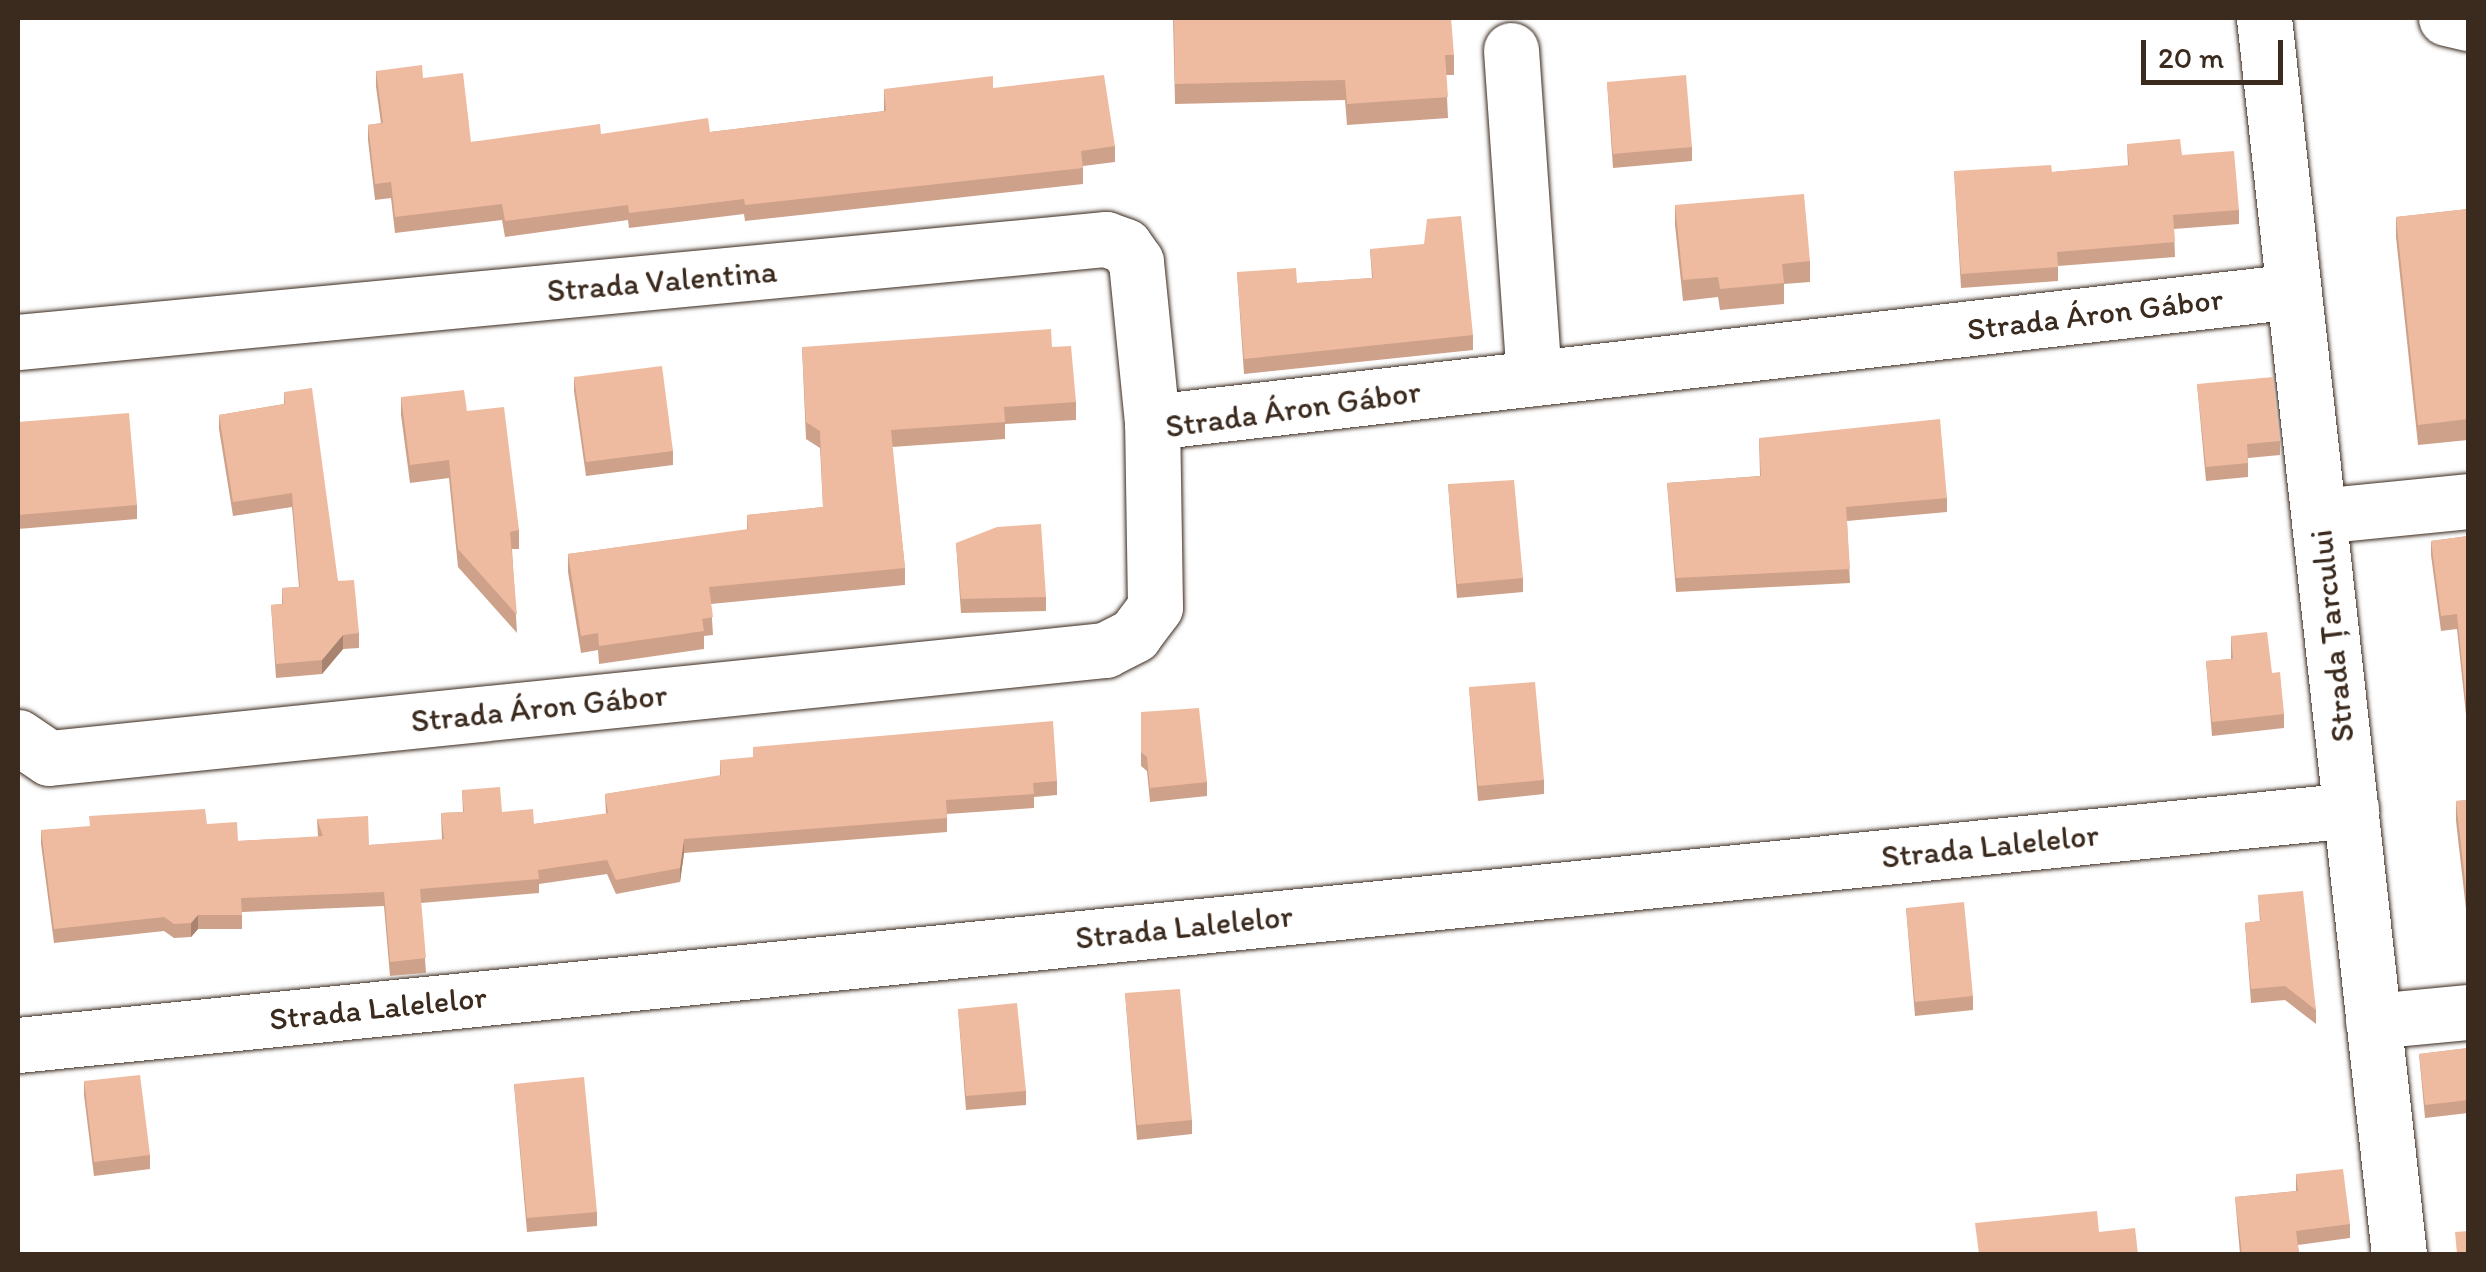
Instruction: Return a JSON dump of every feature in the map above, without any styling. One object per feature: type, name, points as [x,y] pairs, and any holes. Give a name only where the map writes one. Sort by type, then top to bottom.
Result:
[{"type":"street","name":"Strada Țarcului","points":[[2264,18],[2399,1254]]},
{"type":"street","points":[[2446,18],[2468,23]]},
{"type":"street","points":[[1512,50],[1534,378]]},
{"type":"street","name":"Strada Valentina","points":[[18,342],[1106,239],[1125,246],[1136,262],[1152,422]]},
{"type":"street","name":"Strada Áron Gábor","points":[[18,737],[49,758],[1105,650],[1134,635],[1155,607],[1152,422],[2294,291]]},
{"type":"street","points":[[2318,516],[2468,501]]},
{"type":"street","name":"Strada Lalelelor","points":[[18,1045],[2350,810]]},
{"type":"street","points":[[2374,1021],[2468,1012]]},
{"type":"building","points":[[1174,18],[1451,18],[1454,55],[1445,55],[1448,97],[1347,104],[1345,80],[1175,84]]},
{"type":"building","points":[[422,65],[423,78],[463,73],[471,142],[600,124],[601,134],[708,118],[710,132],[886,111],[884,89],[993,76],[993,88],[1104,75],[1115,146],[1081,151],[1083,168],[745,205],[744,199],[629,213],[628,205],[505,221],[502,204],[395,217],[391,182],[375,184],[368,125],[383,123],[376,71]]},
{"type":"building","points":[[1686,75],[1692,147],[1613,154],[1607,82]]},
{"type":"building","points":[[2180,139],[2182,155],[2234,151],[2239,210],[2173,215],[2175,242],[2057,252],[2058,267],[1961,274],[1954,171],[2051,165],[2052,172],[2129,165],[2127,144]]},
{"type":"building","points":[[1804,194],[1810,261],[1782,264],[1784,283],[1720,289],[1718,277],[1683,280],[1675,205]]},
{"type":"building","points":[[2468,209],[2468,419],[2418,425],[2396,217]]},
{"type":"building","points":[[1461,216],[1473,335],[1244,359],[1237,272],[1296,268],[1297,283],[1373,278],[1370,249],[1424,244],[1427,219]]},
{"type":"building","points":[[1051,329],[1052,347],[1071,346],[1076,402],[1004,407],[1005,422],[891,430],[905,568],[709,587],[713,617],[702,619],[704,631],[599,646],[598,633],[581,636],[568,554],[748,529],[747,515],[823,507],[820,431],[806,422],[802,347]]},
{"type":"building","points":[[662,366],[673,451],[586,462],[574,377]]},
{"type":"building","points":[[2273,377],[2280,441],[2247,444],[2248,463],[2206,467],[2197,384]]},
{"type":"building","points":[[312,388],[338,581],[354,580],[359,633],[343,635],[322,660],[276,664],[271,605],[283,604],[282,588],[300,587],[292,493],[233,502],[219,415],[285,404],[284,392]]},
{"type":"building","points":[[464,390],[467,411],[504,407],[519,530],[510,532],[517,615],[458,549],[449,460],[410,465],[401,397]]},
{"type":"building","points":[[129,413],[137,505],[18,515],[18,422]]},
{"type":"building","points":[[1940,419],[1947,498],[1846,507],[1850,569],[1676,578],[1667,483],[1761,476],[1759,438]]},
{"type":"building","points":[[1514,480],[1523,578],[1457,584],[1448,484]]},
{"type":"building","points":[[1041,524],[1046,597],[961,599],[956,543],[997,527]]},
{"type":"building","points":[[2468,536],[2468,720],[2457,614],[2441,616],[2431,541]]},
{"type":"building","points":[[2267,632],[2272,673],[2280,672],[2284,714],[2212,722],[2206,661],[2233,659],[2231,636]]},
{"type":"building","points":[[1535,682],[1544,780],[1478,786],[1469,687]]},
{"type":"building","points":[[1199,708],[1207,782],[1150,788],[1147,757],[1141,752],[1141,712]]},
{"type":"building","points":[[1053,721],[1057,781],[1033,783],[1034,794],[946,800],[947,818],[684,839],[680,868],[616,880],[607,860],[538,870],[539,879],[420,889],[426,958],[390,962],[384,892],[241,898],[242,915],[198,915],[191,923],[174,924],[164,917],[54,929],[41,830],[90,826],[89,816],[205,809],[207,824],[237,822],[238,841],[323,836],[317,819],[368,816],[369,845],[444,839],[441,813],[464,812],[462,790],[500,787],[502,812],[533,809],[534,824],[608,813],[605,794],[721,775],[720,760],[753,757],[753,747]]},
{"type":"building","points":[[2468,800],[2468,906],[2456,801]]},
{"type":"building","points":[[2303,891],[2316,1010],[2285,986],[2251,989],[2245,923],[2261,921],[2258,895]]},
{"type":"building","points":[[1964,902],[1973,996],[1915,1002],[1906,908]]},
{"type":"building","points":[[1180,989],[1192,1120],[1137,1125],[1125,993]]},
{"type":"building","points":[[1017,1003],[1026,1091],[966,1096],[958,1009]]},
{"type":"building","points":[[2468,1048],[2468,1100],[2425,1105],[2419,1054]]},
{"type":"building","points":[[140,1075],[150,1155],[94,1162],[84,1081]]},
{"type":"building","points":[[584,1077],[597,1212],[527,1218],[514,1084]]},
{"type":"building","points":[[2343,1169],[2350,1224],[2296,1231],[2299,1254],[2242,1254],[2235,1197],[2298,1191],[2296,1174]]},
{"type":"building","points":[[2097,1211],[2099,1232],[2135,1228],[2138,1254],[1979,1254],[1975,1223]]},
{"type":"building","points":[[2468,1231],[2468,1254],[2457,1254],[2455,1232]]}]
